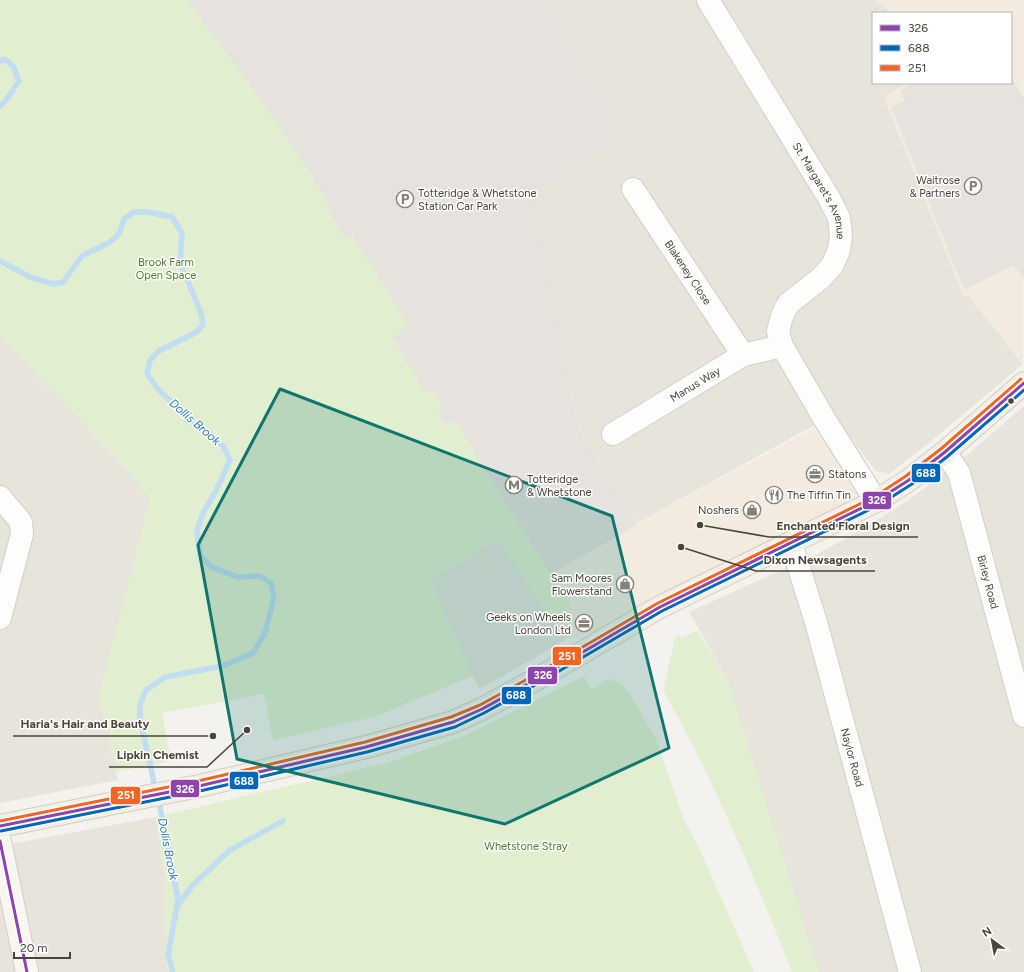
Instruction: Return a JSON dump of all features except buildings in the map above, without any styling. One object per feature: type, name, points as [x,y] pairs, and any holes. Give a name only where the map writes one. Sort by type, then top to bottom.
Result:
[{"type":"main road","points":[[0,826],[199,786],[366,747],[453,722],[482,709],[660,607],[876,501],[909,480],[945,452],[1024,383]]},
{"type":"street","name":"St. Margaret's Avenue","points":[[708,0],[829,198],[839,218],[841,235],[839,250],[832,266],[821,278],[788,304],[782,316],[778,331],[782,346],[825,420],[876,501]]},
{"type":"street","name":"Blakeney Close","points":[[633,189],[743,355]]},
{"type":"street","name":"Manus Way","points":[[613,434],[743,355],[782,346]]},
{"type":"street","name":"Birley Road","points":[[945,452],[959,473],[1024,716]]},
{"type":"street","points":[[0,497],[21,522],[22,534],[21,545],[0,618]]},
{"type":"street","name":"Naylor Road","points":[[791,543],[816,622],[910,972]]},
{"type":"street","points":[[0,841],[27,972]]},
{"type":"highlighted area","points":[[280,389],[612,516],[669,748],[505,824],[237,759],[198,545]]},
{"type":"shaded area","points":[[181,0],[544,0],[626,134],[533,197],[577,424],[636,526],[529,586]]},
{"type":"shaded area","name":"Totteridge & Whetstone Station Car Park","points":[[229,0],[295,0],[431,172],[568,397],[526,420],[445,293],[459,285],[424,226],[392,244],[246,22]]},
{"type":"shaded area","points":[[544,0],[876,0],[890,12],[872,12],[872,84],[905,84],[887,96],[964,298],[968,295],[1023,364],[930,442],[889,474],[876,471],[833,415],[635,524],[577,423],[531,198]]},
{"type":"shaded area","name":"Waitrose & Partners","points":[[876,0],[1024,0],[1023,364],[969,295],[964,298],[885,101],[887,96],[905,84],[1012,84],[1012,12],[890,12]]},
{"type":"shaded area","name":"Waitrose & Partners","points":[[1012,79],[1014,81],[1024,98],[1024,280],[1014,265],[964,290],[891,107],[905,101],[901,91],[912,84],[1012,84]]},
{"type":"shaded area","points":[[0,334],[151,497],[99,697],[118,780],[0,803]]},
{"type":"shaded area","points":[[1024,406],[1024,972],[814,972],[728,681],[689,612],[815,555],[854,534],[909,500],[968,454]]},
{"type":"shaded area","points":[[815,428],[876,501],[636,621],[567,639],[529,586],[636,526],[635,524]]},
{"type":"shaded area","points":[[500,539],[529,586],[567,639],[480,689],[472,676],[430,579]]},
{"type":"shaded area","points":[[508,564],[518,584],[508,590],[520,612],[503,621],[480,579]]},
{"type":"shaded area","points":[[156,817],[165,881],[165,946],[168,972],[0,972],[0,846]]},
{"type":"green space","name":"Brook Farm Open Space","points":[[0,0],[187,0],[289,140],[323,193],[333,219],[345,238],[353,235],[408,324],[394,338],[423,390],[432,391],[442,404],[439,415],[444,423],[457,422],[479,461],[573,609],[553,620],[499,539],[430,579],[472,676],[374,717],[273,740],[264,694],[162,713],[171,761],[116,772],[99,697],[151,497],[0,334]]},
{"type":"green space","points":[[697,630],[728,681],[819,972],[792,972],[763,900],[716,793],[682,724],[663,690],[675,638],[679,634],[682,638]]},
{"type":"green space","name":"Whetstone Stray","points":[[584,676],[591,690],[608,679],[616,681],[629,692],[656,739],[683,817],[699,848],[754,972],[168,972],[165,946],[165,881],[156,817],[387,763],[464,736]]},
{"type":"waterway","name":"Dollis Brook","points":[[0,61],[4,59],[13,66],[19,81],[0,106]]},
{"type":"waterway","name":"Dollis Brook","points":[[0,261],[30,277],[53,284],[63,282],[82,256],[110,242],[119,234],[124,219],[134,212],[148,212],[172,217],[182,233],[180,263],[201,313],[203,324],[197,332],[159,351],[150,360],[147,374],[157,388],[195,425],[211,434],[223,446],[230,460],[216,491],[203,513],[197,530],[200,555],[211,567],[238,577],[260,576],[271,583],[274,597],[265,633],[253,653],[223,666],[165,677],[146,690],[140,705],[140,719],[156,791]]},
{"type":"waterway","name":"Dollis Brook","points":[[158,799],[178,900],[168,955],[173,972]]},
{"type":"waterway","points":[[177,906],[192,886],[230,850],[283,821]]},
{"type":"transit line","name":"251","points":[[0,821],[198,781],[365,742],[451,717],[480,705],[658,603],[874,497],[906,476],[942,448],[1021,379]]},
{"type":"transit line","name":"326","points":[[0,826],[199,786],[366,747],[453,722],[482,709],[535,680],[660,607],[876,501],[909,480],[945,452],[1024,383]]},
{"type":"transit line","name":"688","points":[[1,831],[200,791],[367,752],[455,727],[537,684],[662,611],[879,505],[912,484],[948,456],[1024,390]]},
{"type":"transit line","name":"326","points":[[0,841],[27,972]]},
{"type":"place","name":"Waitrose & Partners","points":[[973,186]]},
{"type":"place","name":"Totteridge & Whetstone Station Car Park","points":[[405,199]]},
{"type":"place","name":"Statons","points":[[815,474]]},
{"type":"place","name":"Totteridge & Whetstone","points":[[514,485]]},
{"type":"place","name":"The Tiffin Tin","points":[[774,495]]},
{"type":"place","name":"Noshers","points":[[752,510]]},
{"type":"place","name":"Enchanted Floral Design","points":[[700,525]]},
{"type":"place","name":"Dixon Newsagents","points":[[681,547]]},
{"type":"place","name":"Sam Moores Flowerstand","points":[[625,584]]},
{"type":"place","name":"Geeks on Wheels London Ltd","points":[[584,623]]},
{"type":"place","name":"Lipkin Chemist","points":[[247,730]]},
{"type":"place","name":"Haria's Hair and Beauty","points":[[213,736]]}]
